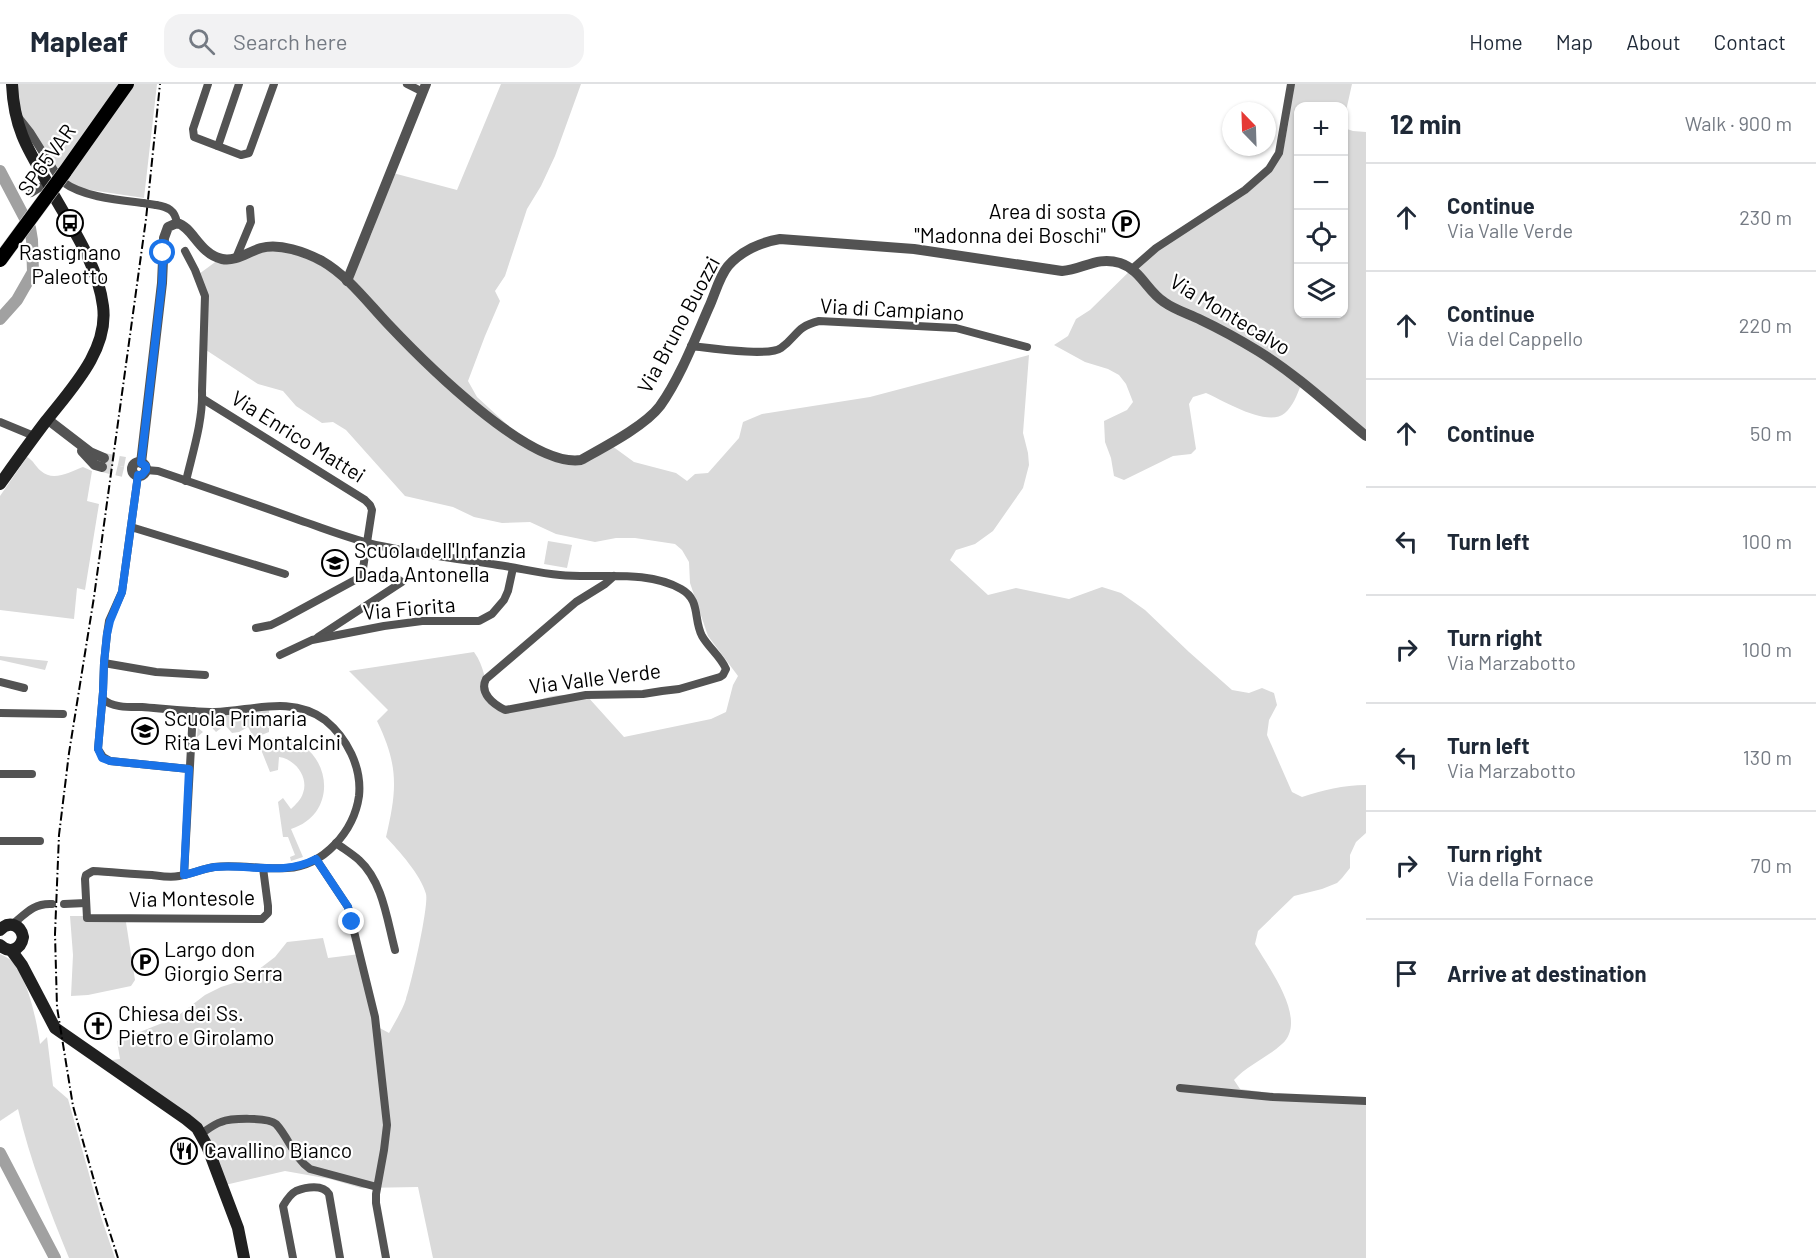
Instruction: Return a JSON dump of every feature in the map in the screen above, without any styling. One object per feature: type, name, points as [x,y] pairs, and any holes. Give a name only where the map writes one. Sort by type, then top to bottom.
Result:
[{"type":"main road","points":[[0,484],[85,369],[101,334],[104,315],[101,294],[55,182],[35,165],[22,138],[15,113],[12,84]]},
{"type":"main road","name":"SP65VAR","points":[[0,260],[127,84]]},
{"type":"main road","points":[[0,914],[5,926],[20,928],[23,934],[23,941],[6,946],[21,965],[55,1028],[186,1119],[201,1134],[215,1164],[238,1228],[244,1258]]},
{"type":"street","points":[[208,84],[193,129],[194,137],[241,154],[249,153],[274,84]]},
{"type":"street","points":[[218,146],[239,84]]},
{"type":"street","points":[[347,281],[425,88],[406,84]]},
{"type":"street","points":[[1132,269],[1155,248],[1245,189],[1269,169],[1279,153],[1291,84]]},
{"type":"street","points":[[31,193],[55,182],[89,194],[167,207],[172,210],[177,223],[185,227],[204,250],[225,260],[236,258],[251,222],[250,209]]},
{"type":"street","points":[[177,223],[168,227],[164,238],[162,283],[135,468],[131,527],[122,592],[110,621],[104,663],[98,749],[102,758],[110,761],[189,769]]},
{"type":"street","name":"Via Bruno Buozzi","points":[[236,258],[262,248],[276,247],[291,249],[323,262],[347,281],[458,393],[517,437],[539,450],[563,459],[581,460],[650,417],[667,396],[727,268],[741,255],[771,240],[788,239],[914,249],[1062,272],[1104,260],[1121,263],[1132,269]]},
{"type":"street","points":[[185,251],[203,287],[205,296],[203,399],[186,481]]},
{"type":"street","name":"Via Montecalvo","points":[[1132,269],[1161,300],[1258,351],[1314,391],[1366,436]]},
{"type":"street","name":"Via di Campiano","points":[[691,346],[775,351],[804,325],[819,321],[956,328],[1028,346]]},
{"type":"street","name":"Via Enrico Mattei","points":[[203,399],[370,505],[372,510],[366,542]]},
{"type":"street","points":[[47,419],[76,443],[95,465],[103,463]]},
{"type":"street","points":[[0,422],[34,436]]},
{"type":"street","name":"Via Valle Verde","points":[[135,468],[186,481],[366,542],[560,575],[614,576],[640,577],[678,587],[690,596],[696,607],[701,634],[724,666],[723,675],[679,689],[644,694],[586,695],[505,710],[486,695],[483,686],[486,679],[576,602],[614,576]]},
{"type":"street","points":[[131,527],[285,574]]},
{"type":"street","points":[[362,575],[366,542]]},
{"type":"street","name":"Via Fiorita","points":[[280,655],[312,640],[384,626],[422,621],[479,621],[492,614],[504,600],[513,568]]},
{"type":"street","points":[[256,628],[284,619],[362,575],[402,582],[312,640]]},
{"type":"street","points":[[104,663],[156,672],[205,675]]},
{"type":"street","points":[[0,682],[24,688]]},
{"type":"street","points":[[64,904],[86,903],[85,879],[86,875],[93,871],[177,877],[214,867],[291,868],[316,859],[336,843],[353,818],[358,799],[359,783],[350,750],[330,725],[314,714],[285,705],[225,711],[193,711],[112,705],[103,699]]},
{"type":"street","points":[[184,875],[193,711]]},
{"type":"street","points":[[0,713],[63,714]]},
{"type":"street","points":[[0,774],[32,774]]},
{"type":"street","points":[[0,841],[40,841]]},
{"type":"street","points":[[336,843],[358,858],[372,876],[382,901],[395,950]]},
{"type":"street","points":[[316,859],[348,907],[375,1017],[387,1125],[376,1203],[386,1258]]},
{"type":"street","name":"Via Montesole","points":[[86,903],[87,918],[262,919],[268,913],[263,868]]},
{"type":"street","points":[[5,926],[32,908],[41,904],[52,904]]},
{"type":"street","points":[[1180,1088],[1273,1097],[1366,1101]]},
{"type":"street","points":[[201,1134],[221,1122],[269,1120],[276,1125],[301,1161],[310,1169],[377,1187]]},
{"type":"street","points":[[293,1258],[283,1206],[296,1191],[315,1187],[327,1190],[329,1194],[340,1258]]},
{"type":"shaded area","points":[[17,84],[157,84],[144,198],[77,188],[62,180],[20,113]]},
{"type":"shaded area","points":[[501,84],[581,84],[555,156],[527,209],[505,276],[495,291],[500,301],[468,381],[477,397],[513,430],[536,445],[571,459],[608,443],[634,462],[676,473],[687,481],[695,474],[708,473],[739,438],[743,422],[762,414],[870,397],[1029,355],[1023,433],[1029,465],[1023,488],[993,531],[975,544],[956,550],[950,560],[988,595],[1016,588],[1069,599],[1102,587],[1121,593],[1145,610],[1232,690],[1249,693],[1262,688],[1274,693],[1277,705],[1269,720],[1267,735],[1292,792],[1302,797],[1333,788],[1366,785],[1366,833],[1356,842],[1350,855],[1350,868],[1337,883],[1294,896],[1258,931],[1255,944],[1284,994],[1289,1008],[1291,1021],[1289,1034],[1282,1044],[1234,1080],[1240,1089],[1280,1094],[1366,1098],[1366,1258],[433,1258],[418,1187],[361,1188],[330,1179],[285,1171],[225,1185],[205,1141],[112,1060],[120,1059],[117,1041],[175,1018],[205,995],[246,979],[275,957],[287,942],[323,938],[328,958],[360,954],[376,1026],[389,1033],[403,1008],[408,991],[422,929],[426,894],[415,871],[386,837],[394,792],[394,778],[389,752],[377,721],[388,710],[349,671],[474,652],[489,691],[498,703],[505,707],[521,706],[553,696],[587,696],[624,737],[711,719],[726,712],[733,685],[738,676],[708,636],[690,583],[689,562],[682,550],[675,544],[635,538],[616,538],[595,542],[556,534],[530,522],[502,523],[474,517],[453,507],[405,496],[346,430],[333,422],[322,423],[296,406],[283,391],[258,384],[206,350],[199,274],[218,260],[280,246],[345,277],[371,235],[393,173],[457,190]]},
{"type":"shaded area","points":[[1291,84],[1352,84],[1348,102],[1294,102],[1294,318],[1348,318],[1348,129],[1366,132],[1366,435],[1301,385],[1290,407],[1277,417],[1246,412],[1206,393],[1193,397],[1189,404],[1196,449],[1191,454],[1173,456],[1124,480],[1114,476],[1105,442],[1104,421],[1127,410],[1133,402],[1126,384],[1119,375],[1108,369],[1085,362],[1054,345],[1068,336],[1076,319],[1090,310],[1141,260],[1228,203],[1283,151],[1289,120]]},
{"type":"shaded area","points":[[27,457],[41,471],[51,476],[62,475],[83,467],[92,471],[87,501],[99,504],[85,590],[77,588],[74,619],[0,610],[0,496]]},
{"type":"shaded area","points":[[548,541],[572,545],[567,568],[544,564]]},
{"type":"shaded area","points":[[0,656],[48,661],[45,670],[0,660]]},
{"type":"shaded area","points":[[269,710],[269,732],[254,738],[248,727],[232,733],[225,725],[216,732],[205,720],[198,728],[203,732],[197,737],[199,714],[220,717],[221,715]]},
{"type":"shaded area","points":[[279,737],[297,742],[310,752],[319,765],[324,779],[323,794],[318,809],[307,821],[291,829],[303,857],[291,861],[290,857],[295,855],[288,837],[283,837],[278,802],[283,798],[291,809],[302,795],[304,781],[295,765],[285,758],[279,757],[278,770],[270,772],[258,742]]},
{"type":"shaded area","points":[[70,916],[125,916],[135,980],[131,986],[88,995],[71,996],[73,955]]},
{"type":"shaded area","points":[[0,954],[12,961],[23,978],[34,1013],[40,1044],[47,1037],[53,1086],[68,1099],[101,1217],[115,1258],[69,1258],[40,1184],[18,1109],[0,1121]]},
{"type":"waterway","points":[[0,171],[30,228],[33,272],[17,300],[0,319]]},
{"type":"waterway","points":[[0,1153],[55,1258]]},
{"type":"tunnel","points":[[104,458],[125,462]]},
{"type":"tunnel","points":[[102,467],[123,472]]},
{"type":"railway","points":[[118,1258],[73,1106],[57,1007],[55,934],[59,835],[69,753],[94,597],[146,219],[160,84]]},
{"type":"place","name":"Rastignano Paleotto","points":[[70,223]]},
{"type":"place","name":"Area di sosta \"Madonna dei Boschi\"","points":[[1126,224]]},
{"type":"place","name":"Scuola dell'Infanzia Dada Antonella","points":[[335,563]]},
{"type":"place","name":"Scuola Primaria Rita Levi Montalcini","points":[[145,731]]},
{"type":"place","name":"Largo don Giorgio Serra","points":[[145,962]]},
{"type":"place","name":"Chiesa dei Ss. Pietro e Girolamo","points":[[98,1026]]},
{"type":"place","name":"Cavallino Bianco","points":[[184,1151]]},
{"type":"route","points":[[163,253],[162,283],[141,463],[146,466],[146,470],[144,474],[138,475],[122,592],[110,621],[104,663],[98,749],[102,758],[110,761],[189,769],[184,875],[214,867],[287,868],[316,859],[348,907],[352,922]]}]
